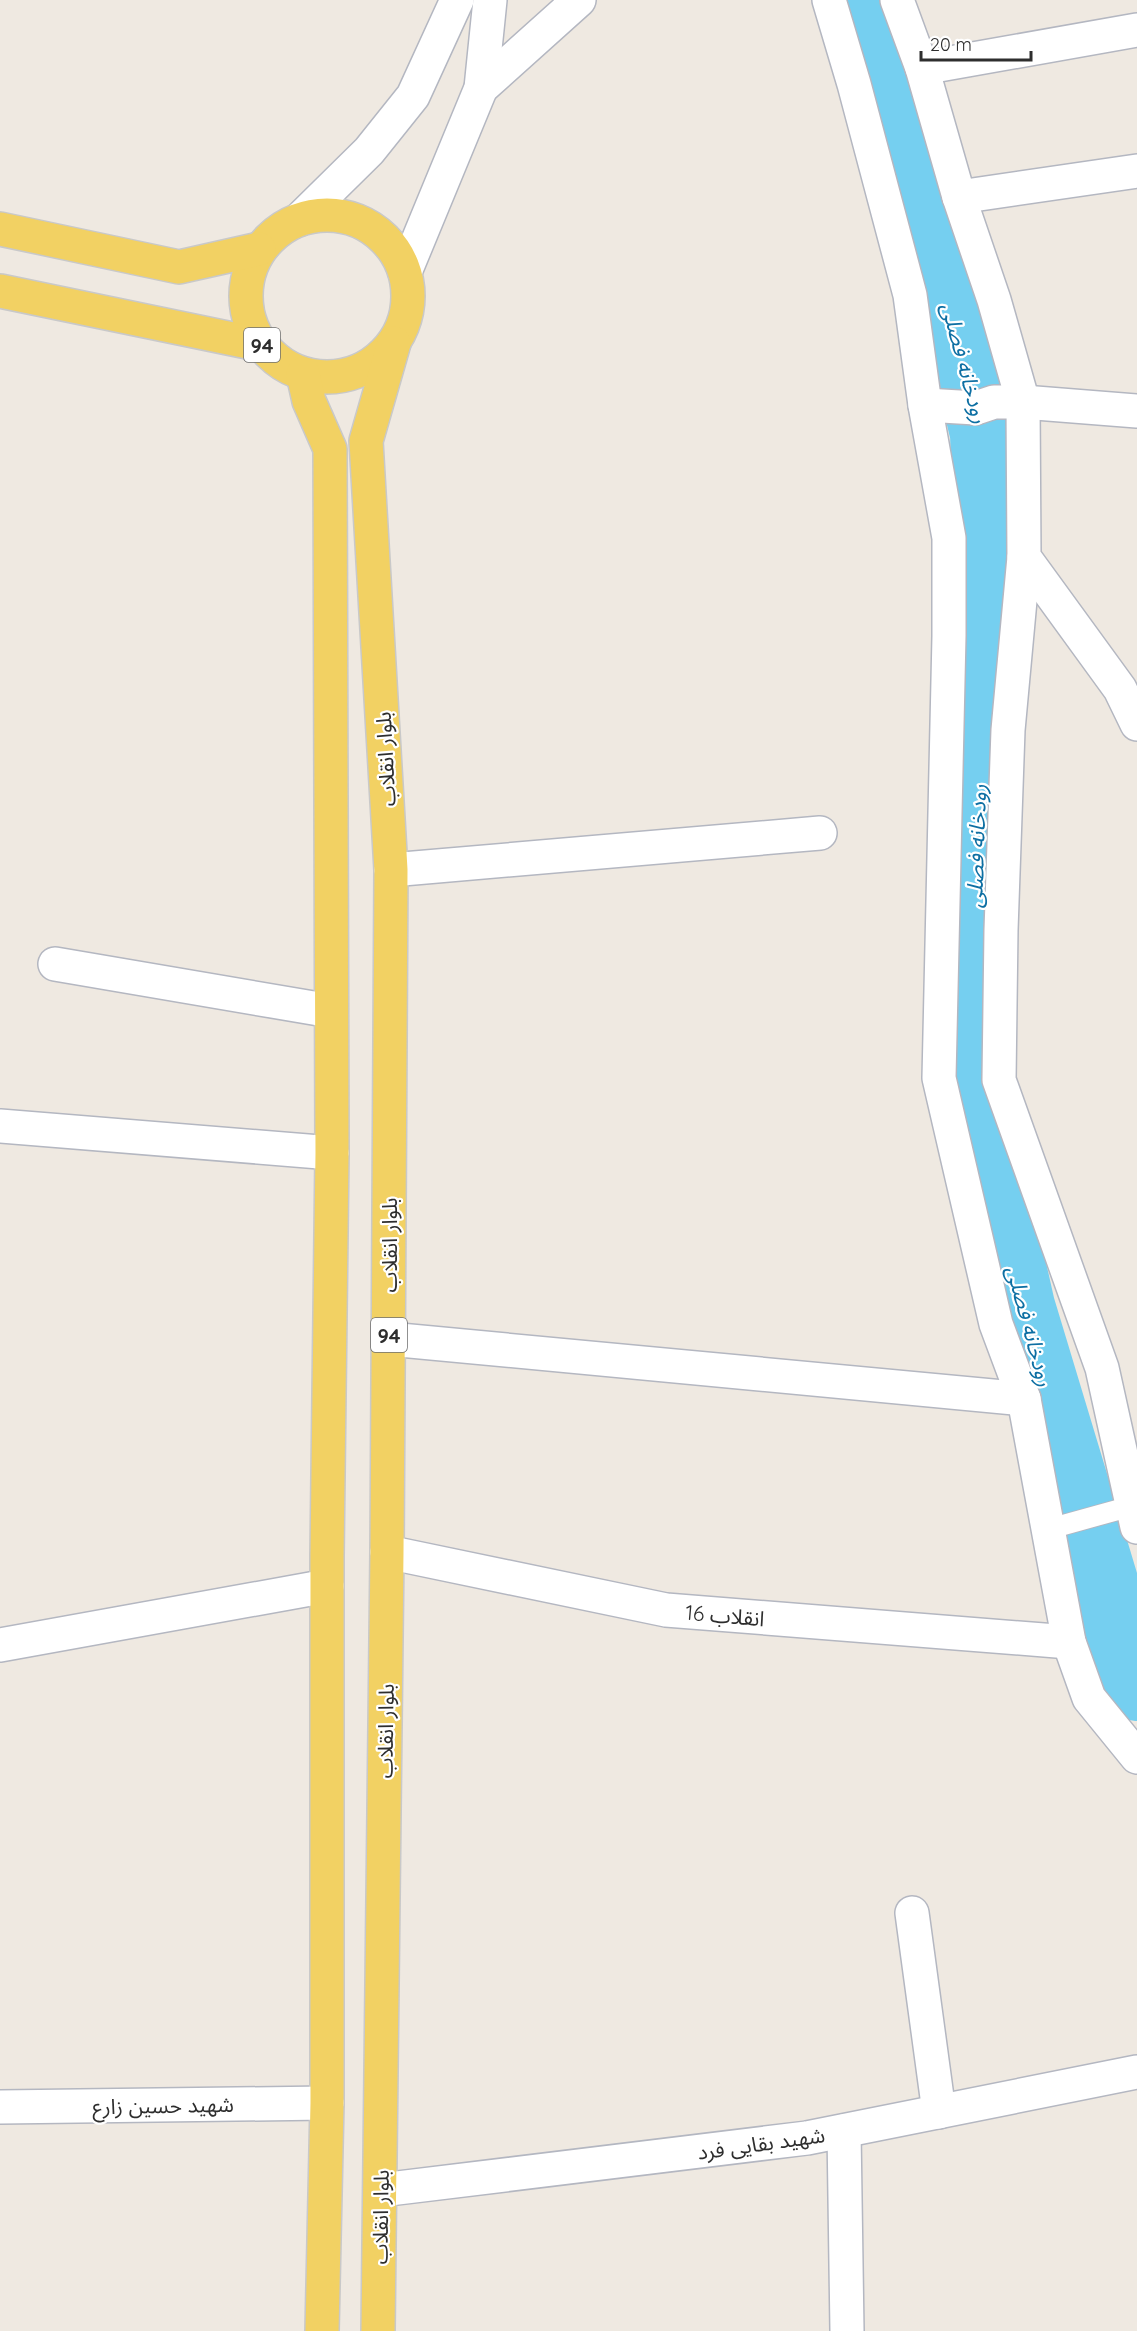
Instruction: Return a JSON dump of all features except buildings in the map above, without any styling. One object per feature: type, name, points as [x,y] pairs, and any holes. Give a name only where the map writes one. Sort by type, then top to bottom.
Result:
[{"type":"main road","name":"94","points":[[324,214],[350,218],[374,229],[392,246],[405,272],[409,294],[405,319],[394,343],[376,361],[354,373],[328,377],[303,374],[280,363],[262,345],[249,322],[245,297],[248,272],[259,249],[277,230],[300,219],[324,214]]},
{"type":"main road","points":[[0,229],[179,267],[259,249]]},
{"type":"main road","name":"94","points":[[0,291],[262,345]]},
{"type":"main road","name":"بلوار انقلاب","points":[[378,2331],[389,1340],[391,870],[366,441],[394,343]]},
{"type":"main road","name":"94","points":[[303,374],[309,401],[330,449],[332,1153],[327,1586],[327,2103],[322,2331]]},
{"type":"street","points":[[300,219],[369,151],[413,96],[457,0]]},
{"type":"street","points":[[405,272],[481,88],[490,0]]},
{"type":"street","points":[[481,88],[579,0]]},
{"type":"street","points":[[829,0],[854,84],[910,295],[925,405],[949,538],[949,636],[939,1078],[996,1324],[1024,1399],[1059,1526],[1069,1642],[1089,1698],[1137,1757]]},
{"type":"street","points":[[897,0],[922,68],[959,197],[994,300],[998,404],[1024,557],[1008,730],[1001,930],[999,1080],[1102,1368],[1129,1512]]},
{"type":"street","points":[[922,68],[1137,30]]},
{"type":"street","points":[[959,197],[1137,171]]},
{"type":"street","points":[[925,405],[998,404],[1137,411]]},
{"type":"street","points":[[1024,557],[1120,690],[1137,724]]},
{"type":"street","points":[[391,870],[820,833]]},
{"type":"street","points":[[55,964],[331,1011]]},
{"type":"street","points":[[0,1126],[332,1153]]},
{"type":"street","points":[[389,1340],[1024,1399]]},
{"type":"street","name":"انقلاب 16","points":[[387,1552],[666,1610],[1069,1642]]},
{"type":"street","points":[[0,1645],[327,1586]]},
{"type":"street","points":[[912,1913],[939,2112]]},
{"type":"street","name":"شهید بقایی فرد","points":[[381,2190],[807,2139],[1137,2072]]},
{"type":"street","name":"شهید حسین زارع","points":[[0,2107],[327,2103]]},
{"type":"street","points":[[844,2131],[847,2331]]},
{"type":"lane","points":[[1059,1526],[1129,1512]]},
{"type":"waterway","name":"رودخانه فصلی","points":[[855,0],[960,337],[983,434],[987,548],[985,674],[972,898],[984,1137],[1022,1306],[1111,1601],[1128,1678],[1137,1688]]}]
